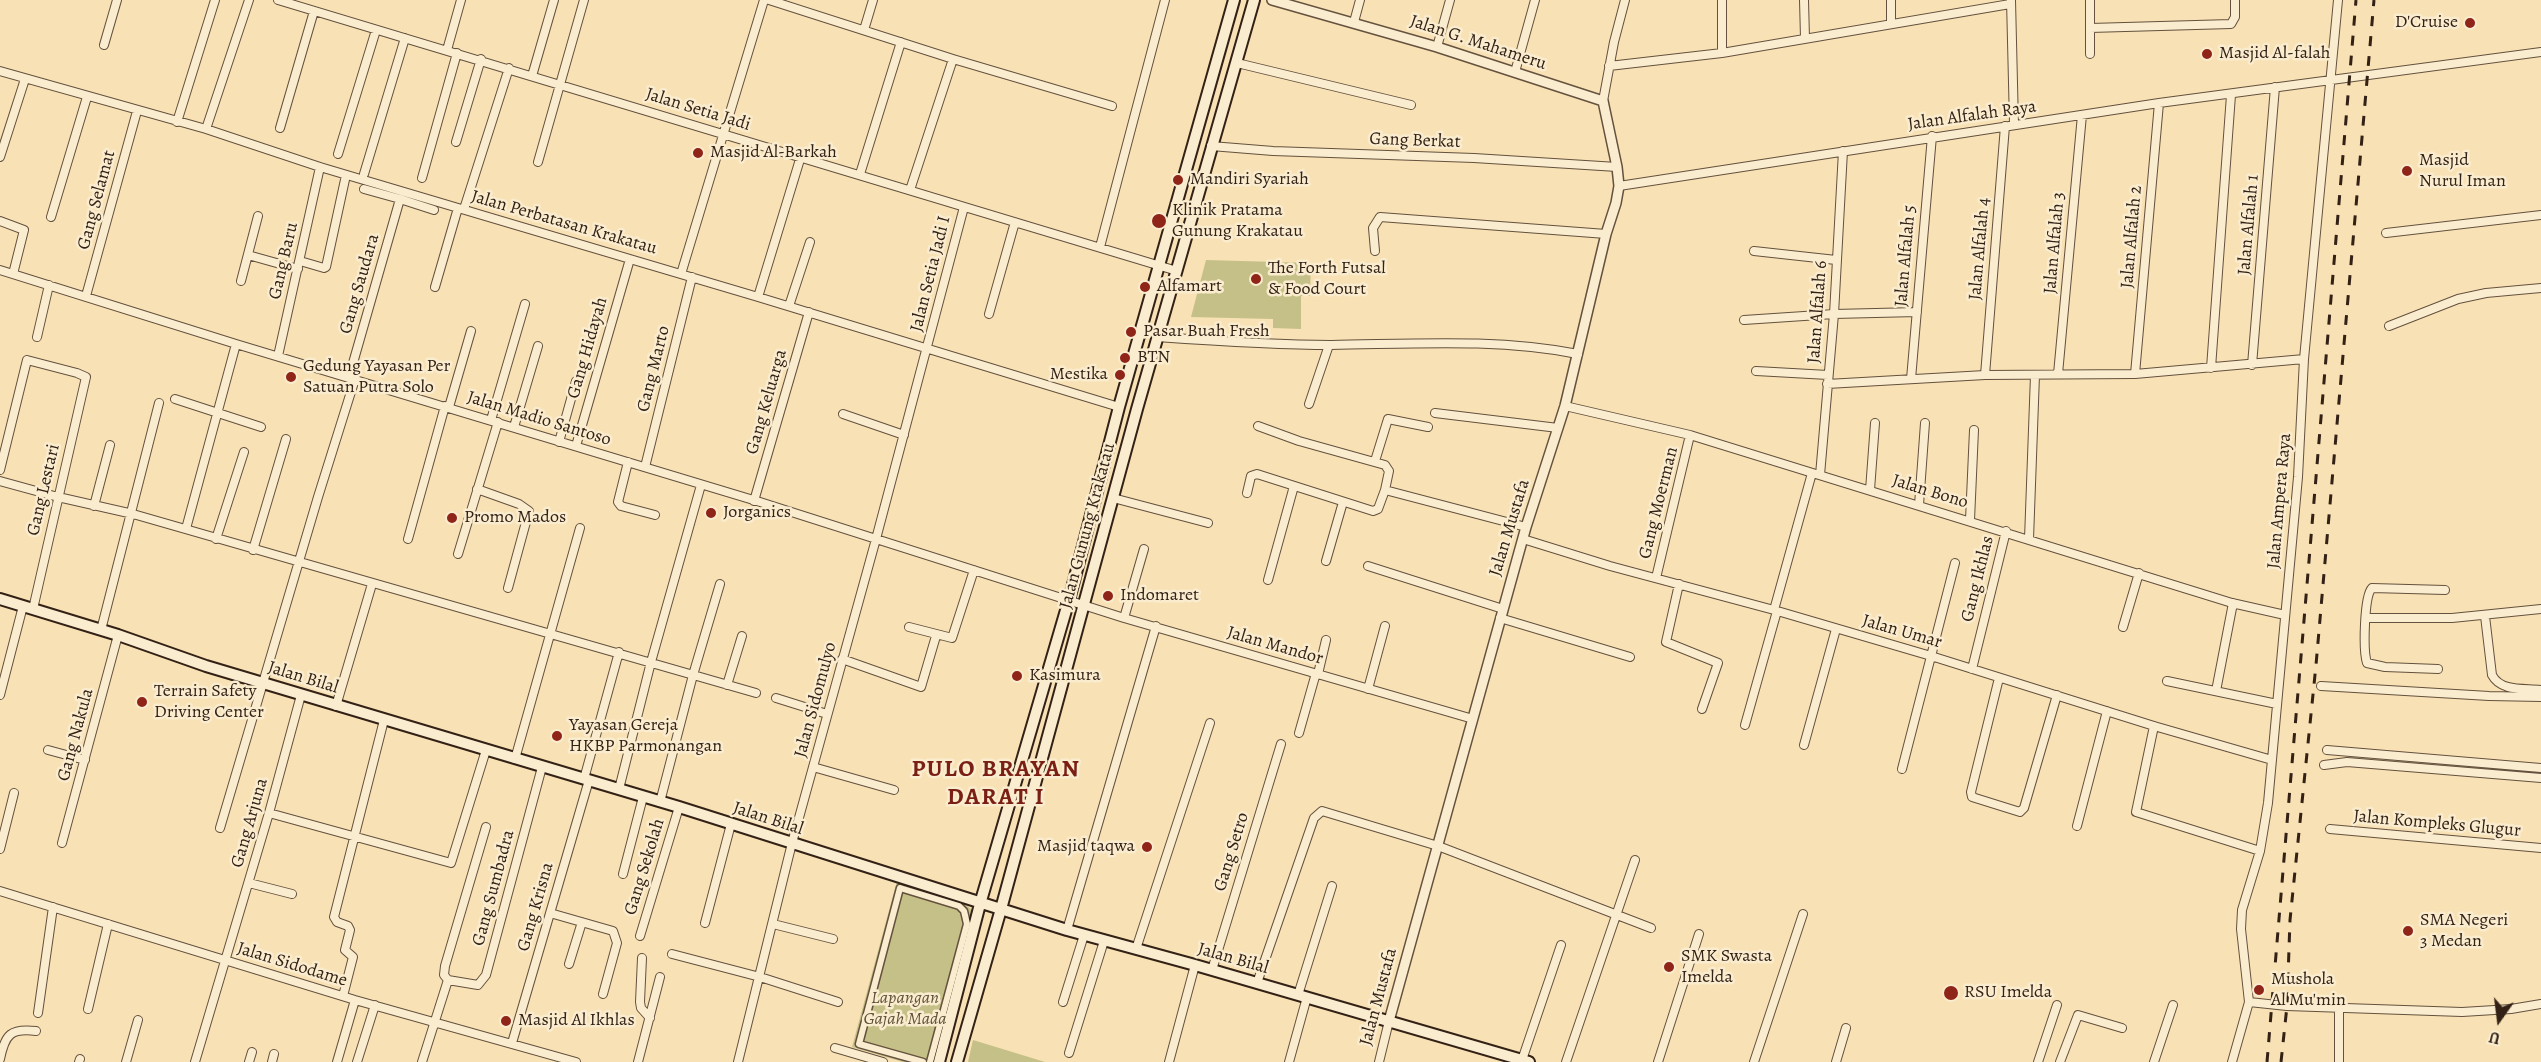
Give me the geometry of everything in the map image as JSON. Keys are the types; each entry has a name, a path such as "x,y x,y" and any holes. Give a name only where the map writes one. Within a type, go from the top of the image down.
{"main road":[{"name":"Jalan Gunung Krakatau","path":"939,1062 980,904 1069,600 1119,407 1234,0"},
{"name":"Jalan Gunung Krakatau","path":"957,1062 1157,337 1178,271 1211,146 1254,0"},
{"name":"Jalan Bilal","path":"0,599 301,695 679,807 792,843 902,884 1001,909 1104,941 1389,1021 1509,1059 1526,1061"}],"street":[{"path":"104,45 117,0"},
{"path":"177,122 215,0"},
{"path":"206,129 249,0"},
{"name":"Jalan Setia Jadi","path":"278,0 481,59 1178,271"},
{"path":"447,50 461,0"},
{"path":"532,75 554,0"},
{"path":"538,162 584,0"},
{"path":"681,274 764,0"},
{"path":"769,0 786,3 952,61 1112,106"},
{"path":"864,30 873,0"},
{"path":"1100,247 1165,0"},
{"name":"Jalan G. Mahameru","path":"1272,0 1437,47 1603,101"},
{"path":"1353,22 1360,0"},
{"path":"1437,47 1450,0"},
{"path":"1515,72 1535,0"},
{"name":"Jalan Mustafa","path":"1379,1062 1526,527 1565,406 1606,234 1616,203 1619,186 1617,167 1603,101 1625,0"},
{"path":"1722,0 1722,53"},
{"path":"1804,0 1805,38"},
{"path":"1891,0 1891,24"},
{"path":"2090,0 2090,54"},
{"path":"2090,28 2231,24 2235,17 2235,0"},
{"name":"Jalan Ampera Raya","path":"2249,1002 2241,929 2246,893 2260,851 2272,760 2298,477 2304,359 2338,0"},
{"path":"1609,66 1722,53 2011,2"},
{"name":"Jalan Alfalah 4","path":"1985,375 2010,125 2011,2"},
{"path":"280,128 314,11"},
{"path":"338,154 376,30"},
{"path":"364,174 405,38"},
{"path":"860,174 901,44"},
{"name":"Jalan Alfalah Raya","path":"1619,186 1932,136 2159,103 2541,52"},
{"path":"422,178 457,53"},
{"path":"456,142 481,59"},
{"path":"910,190 952,61"},
{"path":"1237,63 1411,105"},
{"path":"435,286 509,68"},
{"name":"Jalan Perbatasan Krakatau","path":"0,71 206,129 320,170 346,175 692,277 1119,407"},
{"path":"0,157 25,79"},
{"name":"Jalan Alfalah 1","path":"2252,365 2275,87"},
{"path":"2211,368 2231,95"},
{"path":"51,217 87,97"},
{"name":"Jalan Alfalah 2","path":"2135,374 2159,103"},
{"name":"Gang Selamat","path":"86,296 137,111"},
{"name":"Jalan Alfalah 3","path":"2058,374 2082,115"},
{"name":"Jalan Alfalah 5","path":"1911,379 1932,136"},
{"name":"Gang Berkat","path":"1211,146 1273,152 1474,158 1617,167"},
{"name":"Jalan Alfalah 6","path":"1745,725 1816,474 1834,314 1843,151"},
{"path":"758,297 801,156"},
{"name":"Gang Baru","path":"278,356 320,170"},
{"path":"248,255 299,265 326,267 346,175"},
{"path":"364,189 434,210"},
{"name":"Gang Saudara","path":"220,828 352,378 400,199"},
{"name":"Jalan Setia Jadi I","path":"927,348 964,207"},
{"path":"2386,233 2541,214"},
{"path":"241,281 258,216"},
{"path":"1375,251 1373,228 1380,217 1606,234"},
{"path":"0,221 24,230 13,274"},
{"path":"989,314 1015,222"},
{"path":"789,306 810,242"},
{"path":"1754,251 1836,260"},
{"name":"Gang Hidayah","path":"576,447 630,259"},
{"name":"Jalan Madio Santoso","path":"0,270 236,344 645,467 1069,600"},
{"name":"Gang Marto","path":"645,467 692,277"},
{"path":"37,337 50,285"},
{"path":"2389,326 2458,299 2486,293 2541,288"},
{"path":"458,554 525,304"},
{"name":"Gang Keluarga","path":"754,501 809,312"},
{"path":"1744,321 1834,314 1917,312"},
{"path":"408,539 471,331"},
{"path":"1157,337 1270,345 1483,342 1539,346 1578,354"},
{"path":"187,525 236,344"},
{"path":"1309,404 1329,345"},
{"path":"514,428 538,346"},
{"name":"Jalan Sidomulyo","path":"738,1062 792,843 927,348"},
{"path":"1756,371 1828,380 1911,379 1985,375 2135,374 2304,359"},
{"name":"Gang Lestari","path":"0,470 27,360 86,377 58,497 28,608 0,695"},
{"path":"2030,539 2035,375"},
{"path":"559,442 576,381"},
{"path":"175,399 261,428"},
{"path":"101,630 133,513 159,403"},
{"name":"Jalan Bono","path":"1565,406 1690,435 2233,603 2285,615"},
{"path":"843,414 904,435"},
{"path":"1436,414 1558,428"},
{"path":"1375,461 1388,419 1428,427"},
{"path":"1870,490 1875,423"},
{"path":"1919,505 1925,423"},
{"path":"1246,493 1250,479 1255,474 1376,511 1385,490 1388,468 1375,461 1299,441 1258,426"},
{"path":"1970,520 1974,430"},
{"name":"Gang Moerman","path":"1656,578 1690,435"},
{"path":"254,550 286,439"},
{"path":"94,506 110,446"},
{"path":"216,539 244,453"},
{"path":"628,462 618,502 621,506 655,515"},
{"path":"0,481 94,506 133,513 298,563 619,652 756,693"},
{"path":"619,789 651,662 701,485"},
{"path":"1268,580 1294,486"},
{"path":"477,489 519,504 529,511 508,588"},
{"path":"1385,490 1526,527"},
{"path":"1113,498 1208,524"},
{"path":"1326,561 1343,502"},
{"path":"515,759 580,528"},
{"name":"Gang Ikhlas","path":"1972,669 2006,531"},
{"name":"Jalan Umar","path":"1523,539 1776,610 2272,760"},
{"path":"1124,618 1144,549"},
{"path":"1902,769 1955,564"},
{"path":"1368,566 1630,657"},
{"path":"909,627 936,636 952,638 974,570"},
{"path":"2123,627 2139,573"},
{"path":"336,705 372,584"},
{"path":"660,802 693,675 720,584"},
{"path":"1679,584 1666,642 1718,663 1702,709"},
{"path":"2438,669 2385,667 2369,664 2366,661 2368,596 2372,588 2445,590"},
{"name":"Jalan Mandor","path":"1069,600 1473,719"},
{"path":"2216,691 2233,603"},
{"path":"2367,618 2452,618 2541,609"},
{"path":"2485,616 2492,675 2495,681 2507,687 2541,690"},
{"path":"1067,930 1156,626"},
{"path":"1368,689 1385,626"},
{"path":"1804,745 1836,629"},
{"name":"Gang Nakula","path":"62,843 118,635"},
{"path":"727,685 742,636"},
{"path":"842,659 921,687 936,636"},
{"path":"1299,733 1326,640"},
{"name":"Gang Krisna","path":"512,1043 550,913 619,652"},
{"path":"1999,678 1971,792 1972,797 2006,809 2020,812 2024,808 2057,695"},
{"path":"2167,681 2277,704"},
{"path":"2321,686 2541,697"},
{"name":"Gang Arjuna","path":"195,1062 249,883 301,695"},
{"path":"776,698 827,714"},
{"path":"2077,826 2107,711"},
{"path":"343,996 353,957 345,950 350,930 348,926 336,921 334,917 384,720"},
{"path":"1136,950 1210,723"},
{"path":"2154,726 2136,812 2260,851"},
{"name":"Gang Setro","path":"1212,970 1281,744"},
{"path":"48,750 85,760"},
{"path":"269,813 451,863 486,750"},
{"path":"2327,750 2541,768"},
{"path":"2324,765 2356,763 2541,778"},
{"name":"Gang Sumbadra","path":"448,980 478,985 486,975 542,767"},
{"path":"813,767 894,790"},
{"path":"0,849 3,823 14,793"},
{"path":"623,873 643,797"},
{"name":"Gang Sekolah","path":"640,936 679,807"},
{"path":"1257,983 1318,812 1326,811 1438,846 1651,927"},
{"path":"705,923 731,824"},
{"path":"422,1062 448,980 444,975 446,966 486,827"},
{"name":"Jalan Kompleks Glugur","path":"2330,829 2541,848"},
{"path":"1566,1062 1635,860"},
{"path":"249,883 292,894"},
{"path":"923,1062 859,1044 902,884 959,906 966,917 967,924 930,1062"},
{"path":"1289,1062 1303,996 1332,886"},
{"name":"Jalan Sidodame","path":"0,891 355,1000 572,1061"},
{"path":"38,1013 53,908"},
{"path":"550,913 613,931 617,943 603,994"},
{"path":"1754,1062 1803,914"},
{"path":"569,964 582,922"},
{"path":"88,1009 108,924"},
{"path":"773,924 833,939"},
{"path":"1658,1062 1699,934"},
{"path":"1063,1002 1084,935"},
{"path":"1069,1053 1104,941"},
{"path":"1526,1061 1561,945"},
{"path":"672,954 760,977 838,1002"},
{"path":"642,958 640,1002 641,1008 650,1018"},
{"path":"1169,1062 1195,965"},
{"path":"638,1062 660,977"},
{"path":"337,1062 355,1000"},
{"path":"2232,1062 2249,1002 2287,1006 2462,1012 2511,1009 2541,1004"},
{"path":"357,1062 375,1005"},
{"path":"2038,1062 2057,1005"},
{"path":"2154,1062 2173,1005"},
{"path":"2339,1006 2339,1062"},
{"path":"2060,1062 2078,1015 2122,1028"},
{"path":"126,1062 138,1020"},
{"path":"1836,1062 1846,1028"},
{"path":"0,1059 3,1043 10,1034 26,1030 36,1031"},
{"path":"835,1048 883,1062"},
{"path":"249,1062 252,1052"}],"green space":[{"name":"The Forth Futsal & Food Court","path":"1206,260 1311,263 1310,296 1301,296 1301,329 1273,328 1273,319 1191,317"},
{"name":"Lapangan Gajah Mada","path":"897,881 962,902 971,909 972,919 933,1062 903,1062 852,1047"},
{"path":"973,1040 1045,1062 968,1062"}],"railway":[{"path":"2267,1062 2356,0"},
{"path":"2281,1062 2287,1006 2290,920 2316,665 2374,0"}],"place":[{"name":"D'Cruise","path":"2470,23"},
{"name":"Masjid Al-falah","path":"2207,54"},
{"name":"Masjid Al-Barkah","path":"698,153"},
{"name":"Masjid Nurul Iman","path":"2407,171"},
{"name":"Mandiri Syariah","path":"1178,180"},
{"name":"Klinik Pratama Gunung Krakatau","path":"1159,221"},
{"name":"The Forth Futsal & Food Court","path":"1256,279"},
{"name":"Alfamart","path":"1145,287"},
{"name":"Pasar Buah Fresh","path":"1131,332"},
{"name":"BTN","path":"1125,358"},
{"name":"Mestika","path":"1120,375"},
{"name":"Gedung Yayasan Per Satuan Putra Solo","path":"291,377"},
{"name":"Jorganics","path":"711,513"},
{"name":"Promo Mados","path":"452,518"},
{"name":"Indomaret","path":"1108,596"},
{"name":"Kasimura","path":"1017,676"},
{"name":"Terrain Safety Driving Center","path":"142,702"},
{"name":"Yayasan Gereja HKBP Parmonangan","path":"557,736"},
{"name":"Masjid taqwa","path":"1147,847"},
{"name":"SMA Negeri 3 Medan","path":"2408,931"},
{"name":"SMK Swasta Imelda","path":"1669,967"},
{"name":"Mushola Al Mu'min","path":"2259,990"},
{"name":"RSU Imelda","path":"1951,993"},
{"name":"Masjid Al Ikhlas","path":"506,1021"}],"district":[{"name":"PULO BRAYAN DARAT I","path":"996,784"}]}
